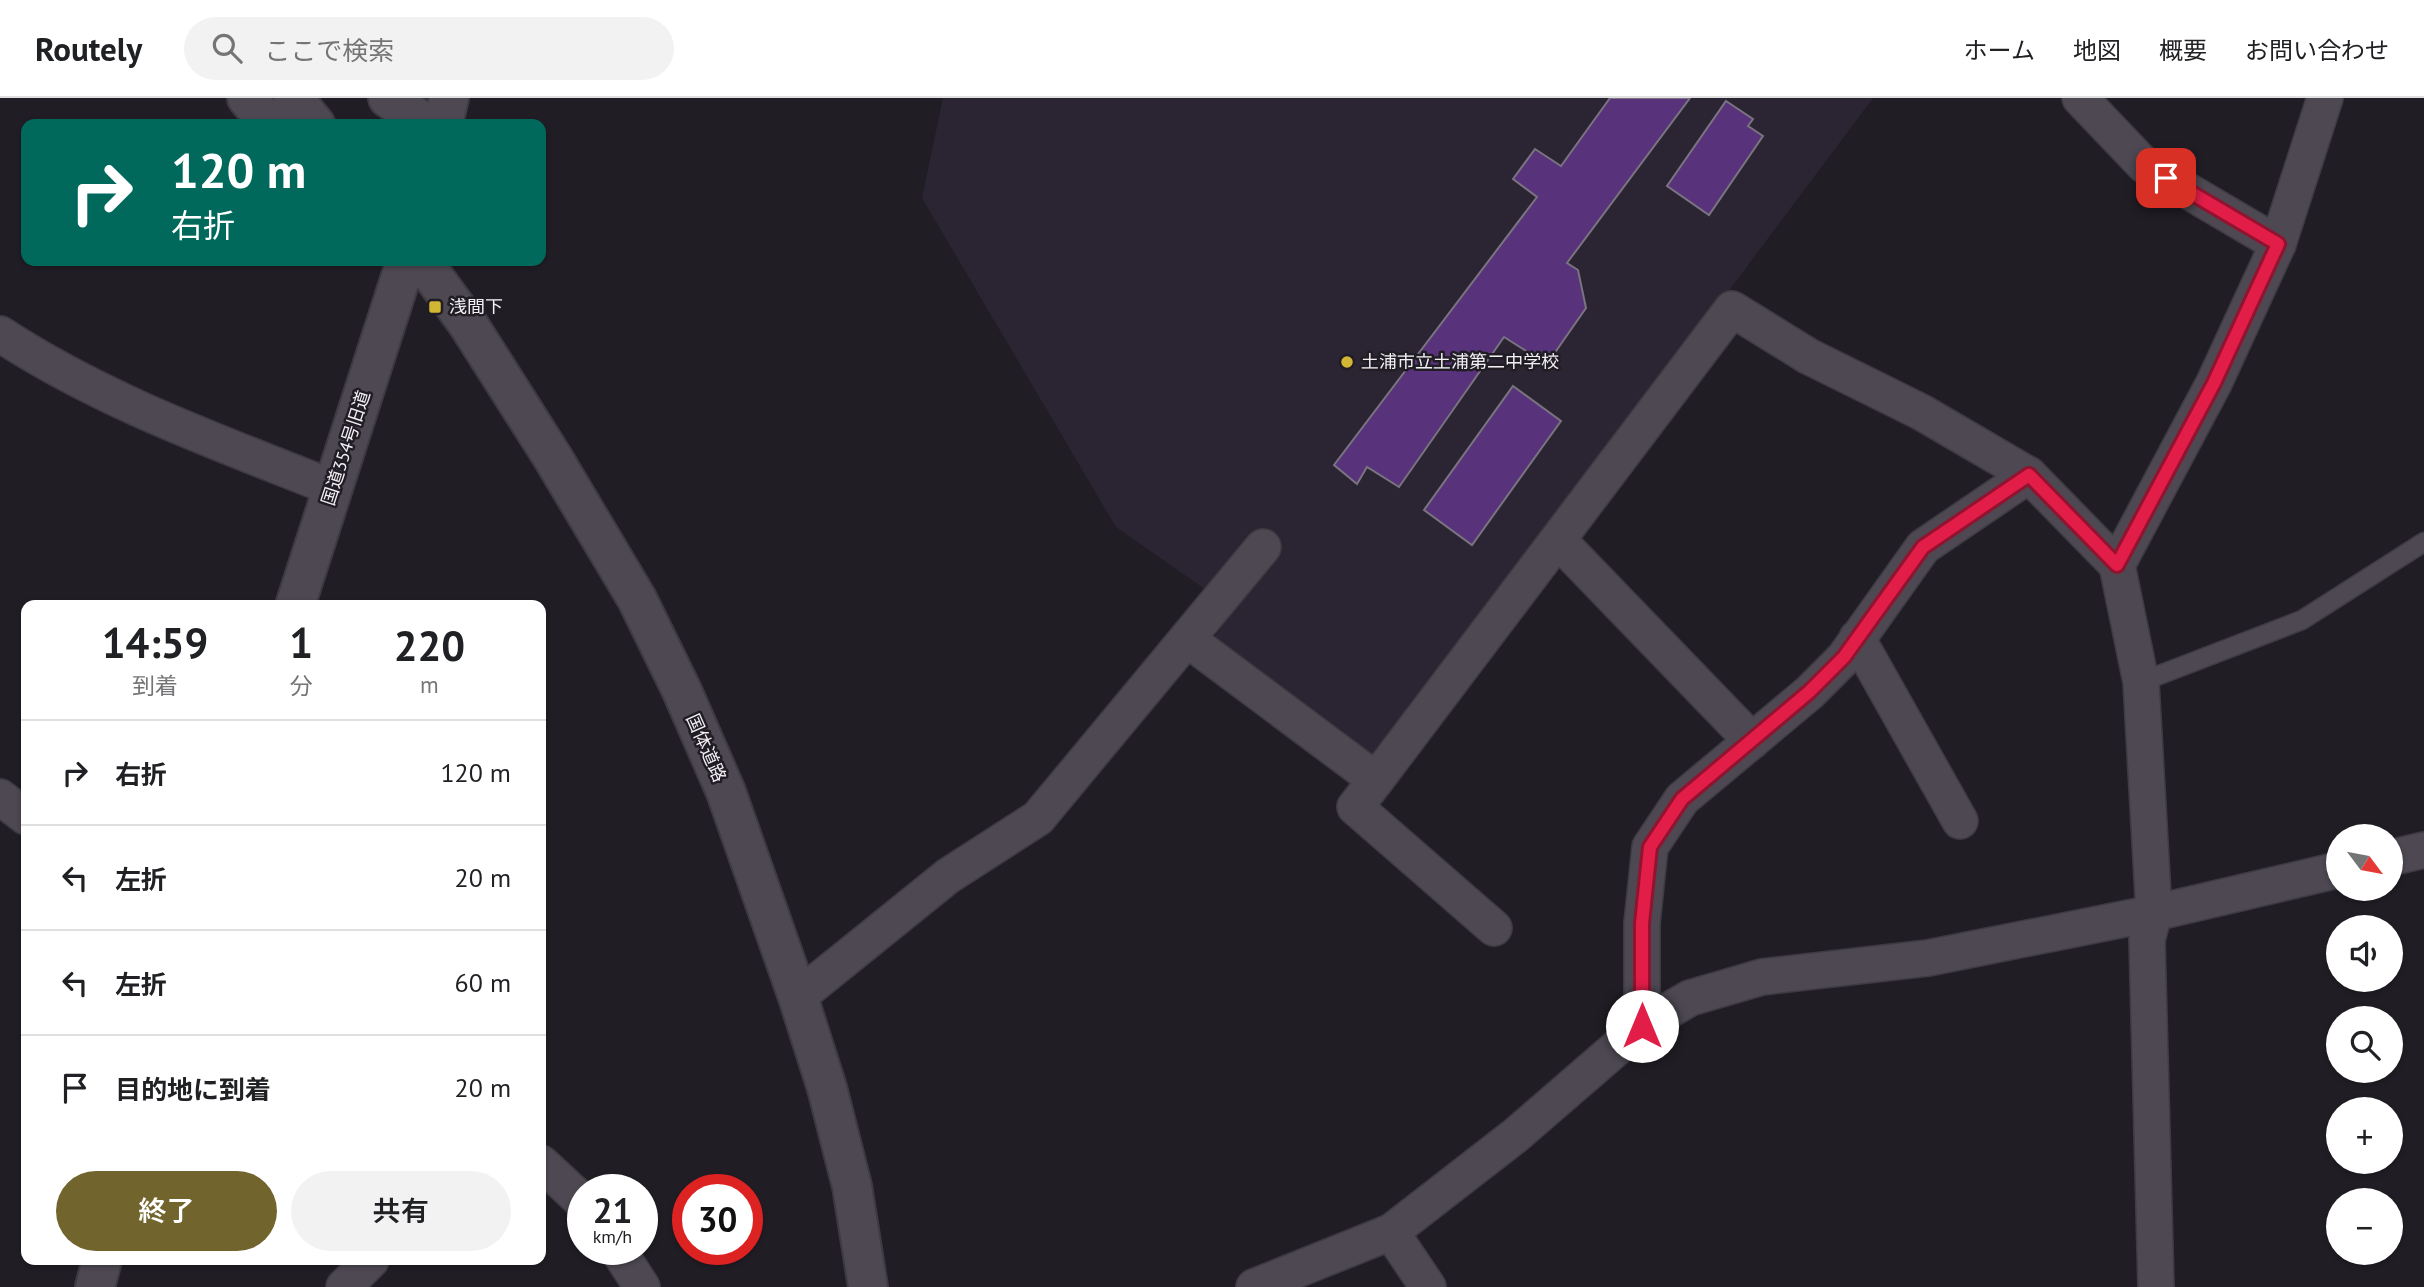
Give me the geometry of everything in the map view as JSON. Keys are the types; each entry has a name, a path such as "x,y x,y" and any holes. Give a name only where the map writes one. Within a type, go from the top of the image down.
{"street":[{"path":"247,98 265,119"},
{"path":"293,98 311,119"},
{"path":"388,98 419,119"},
{"path":"444,119 449,98"},
{"path":"2080,98 2144,165 2278,244"},
{"path":"2117,565 2214,383 2278,244 2325,98"},
{"path":"384,266 402,276"},
{"name":"国体道路","path":"426,266 468,324 532,424 637,599 682,691 726,792 827,1088 852,1186 868,1287"},
{"name":"国道354号旧道","path":"297,600 402,276"},
{"path":"1494,928 1355,807 1732,309 1808,356 1921,412 2029,475 2117,565 2141,682 2154,913 2147,940 2156,1287"},
{"path":"0,334 42,362 132,408 332,488"},
{"path":"1642,1026 1642,923 1650,847 1682,799 1809,692 1844,657 1923,547 2029,475"},
{"path":"1558,540 1752,741"},
{"path":"798,997 948,876 1038,818 1263,547"},
{"path":"1857,638 1960,821"},
{"path":"1187,639 1376,779"},
{"path":"0,797 21,813"},
{"path":"2403,855 2424,850"},
{"path":"1254,1287 1391,1232 1516,1135 1642,1026 1690,998 1762,977 1928,958 2154,913 2326,873"},
{"path":"546,1168 567,1187"},
{"path":"1391,1232 1428,1287"},
{"path":"95,1287 101,1265"},
{"path":"345,1287 366,1265"},
{"path":"628,1265 642,1287"}],"lane":[{"path":"2141,682 2302,620 2424,542"}],"shaded area":[{"name":"土浦市立土浦第二中学校","path":"943,98 1873,98 1398,733 1380,753 1361,755 1214,638 1275,547 1212,594 1116,527 922,198"}],"building":[{"path":"1610,98 1690,98 1567,263 1578,270 1586,308 1547,364 1504,337 1399,487 1367,467 1357,484 1334,465 1537,197 1513,179 1535,149 1561,166"},
{"path":"1726,101 1753,119 1748,126 1763,136 1709,215 1667,186"},
{"path":"1513,386 1561,421 1472,545 1424,510"}],"place":[{"name":"浅間下","path":"435,307"},
{"name":"土浦市立土浦第二中学校","path":"1347,362"}],"route":[{"path":"1642,1026 1642,923 1650,847 1682,799 1809,692 1844,657 1923,547 2029,475 2117,565 2214,383 2278,244 2166,178"}]}
